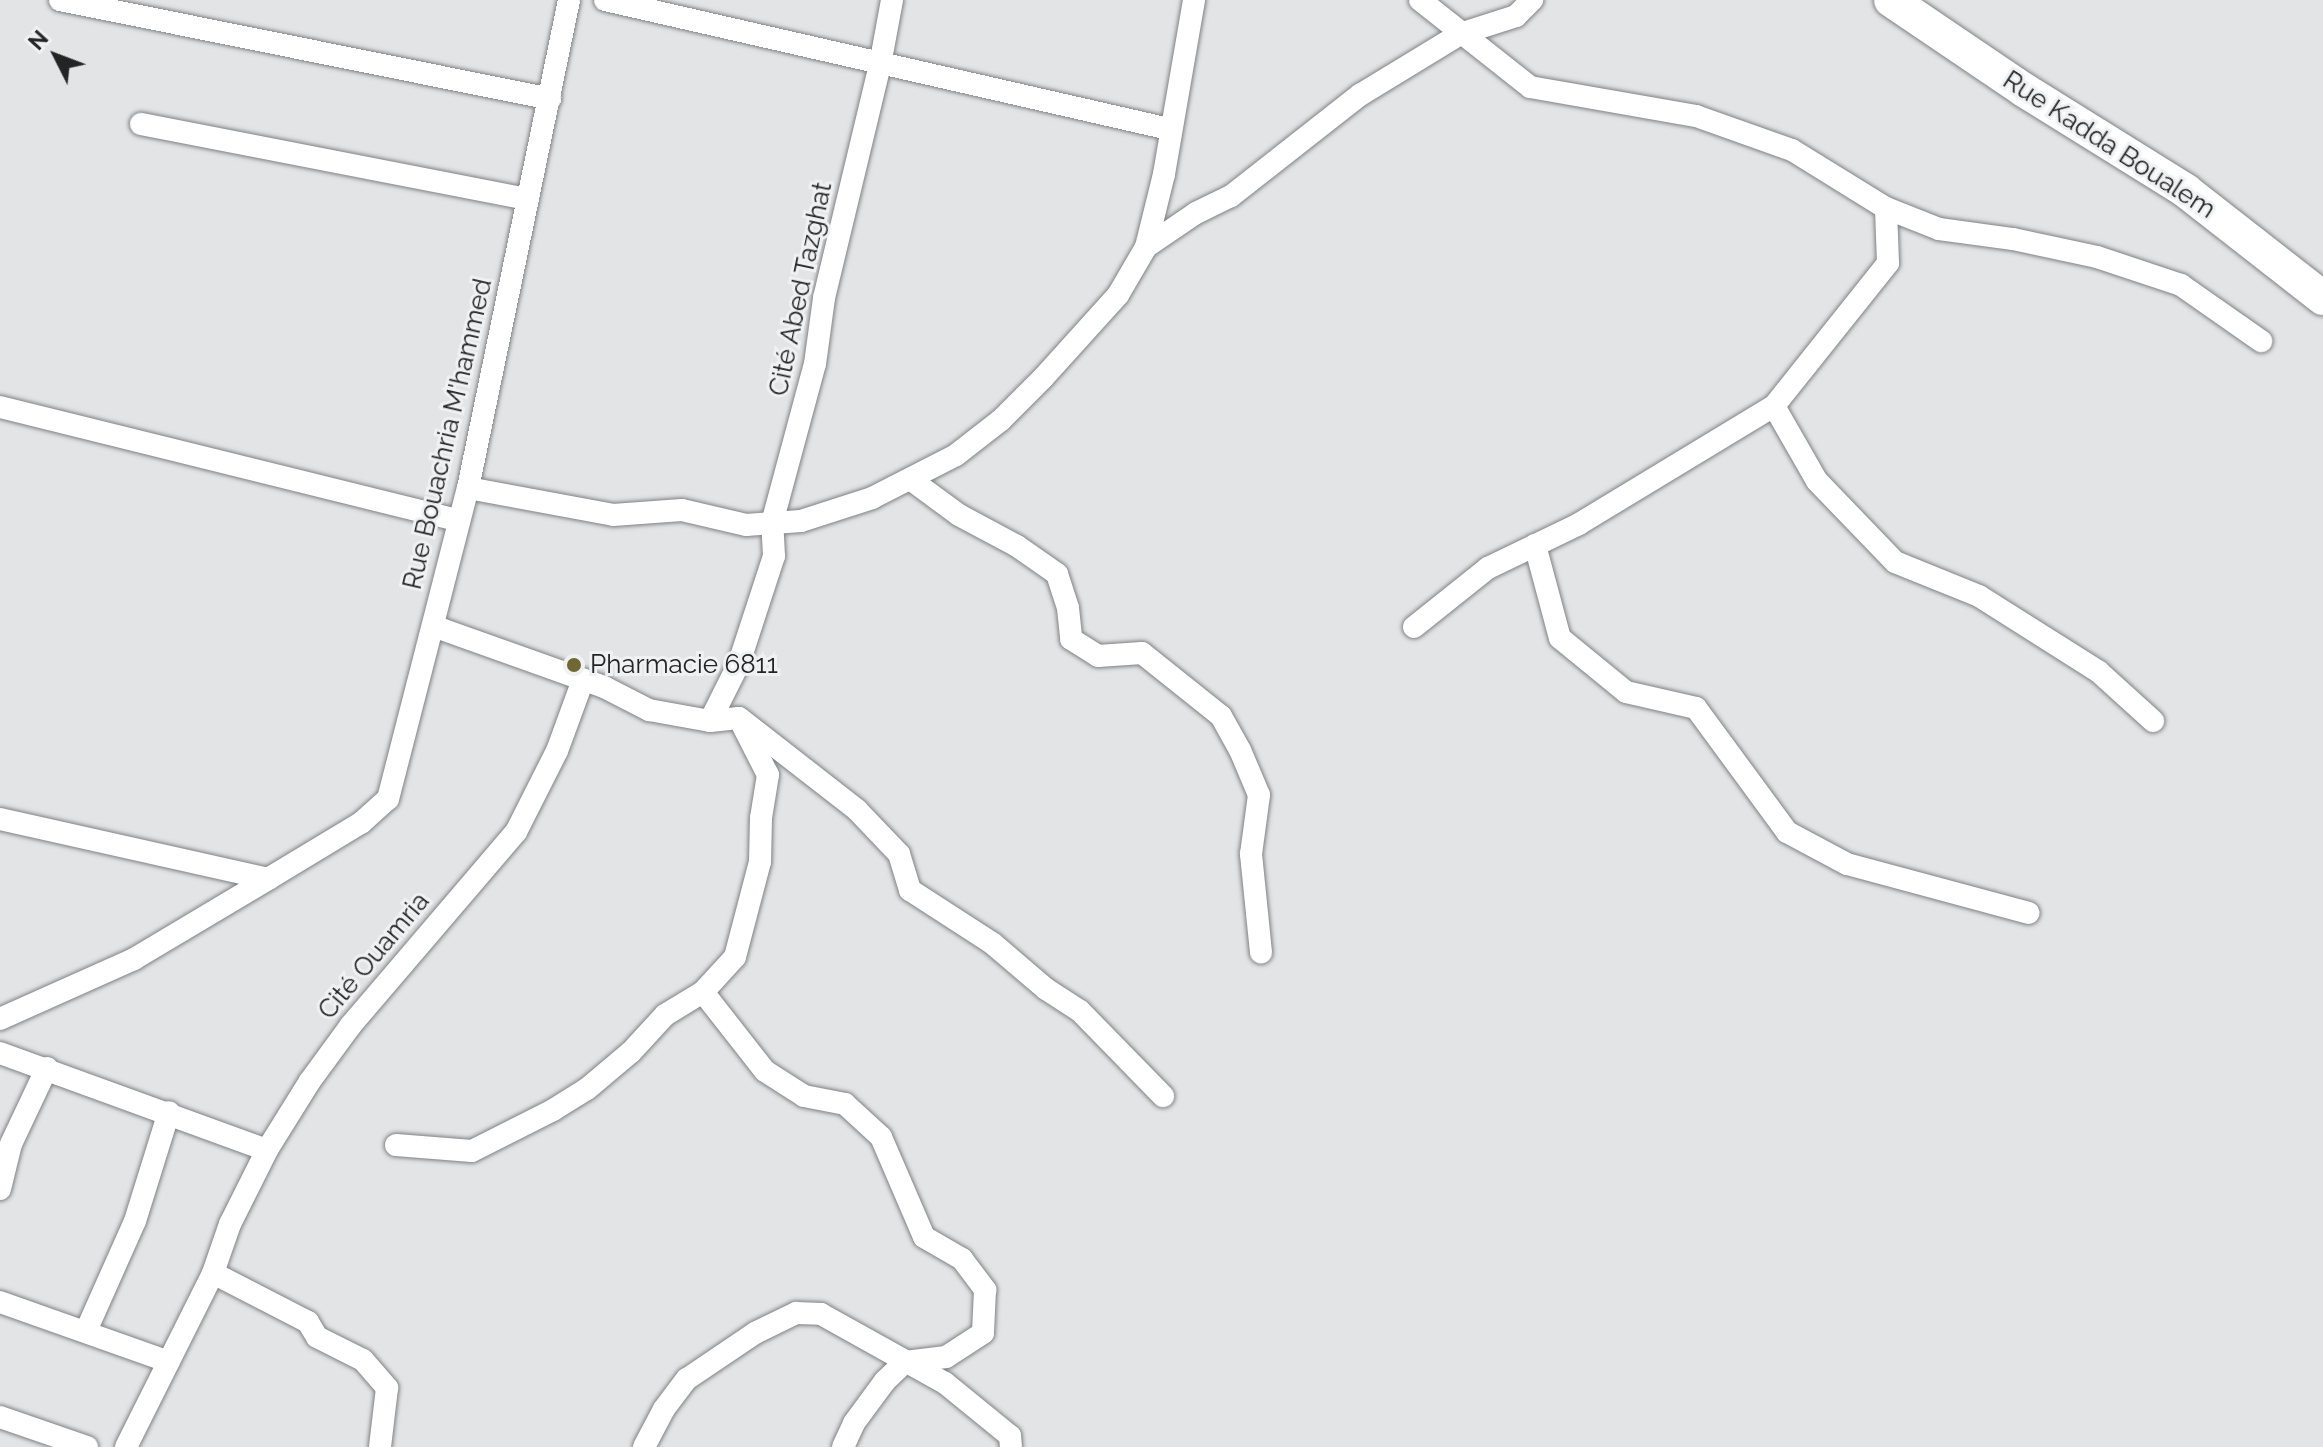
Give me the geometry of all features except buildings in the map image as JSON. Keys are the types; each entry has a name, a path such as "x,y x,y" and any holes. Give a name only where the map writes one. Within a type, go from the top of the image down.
{"main road":[{"name":"Rue Kadda Boualem","path":"1891,0 2024,90 2186,191 2323,298"}],"street":[{"path":"60,0 550,99"},
{"name":"Rue Bouachria M'hammed","path":"0,1019 134,959 361,823 388,799 457,520 468,488 569,0"},
{"path":"605,0 1169,129"},
{"name":"Cité Abed Tazghat","path":"710,721 739,663 774,556 772,523 815,364 824,298 880,65 892,0"},
{"path":"468,488 613,515 682,510 746,525 801,521 858,503 956,455 1033,388 1118,295 1146,247 1164,174 1169,129 1194,0"},
{"path":"1420,0 1530,87 1696,116 1792,150 1886,208 1939,229 2013,239 2097,257 2181,285 2261,341"},
{"path":"1146,247 1196,213 1231,196 1360,95 1460,34 1516,16 1532,0"},
{"path":"141,124 528,199"},
{"path":"1414,627 1488,568 1579,524 1774,406 1888,263 1886,208"},
{"path":"1774,406 1817,481 1895,562 1979,596 2099,672 2153,721"},
{"path":"0,407 457,520"},
{"path":"910,479 959,515 1017,546 1057,574 1068,608 1071,639 1098,656 1142,653 1221,716 1259,795 1251,854 1261,952"},
{"path":"1535,545 1560,638 1626,692 1696,708 1787,832 1847,864 2028,913"},
{"path":"433,626 583,680 649,710 710,721 739,718 857,810 899,854 910,890 992,943 1046,989 1080,1011 1163,1096"},
{"name":"Cité Ouamria","path":"126,1447 213,1273 230,1224 267,1150 310,1081 351,1025 516,832 557,751 583,680"},
{"path":"396,1145 472,1151 513,1132 587,1089 631,1052 665,1015 703,992 735,957 760,862 761,818 768,775 739,718"},
{"path":"0,819 268,879"},
{"path":"703,992 765,1071 804,1096 845,1104 881,1137 924,1237 962,1259 985,1290 983,1333 946,1357 905,1362 885,1381 854,1423 843,1447"},
{"path":"0,1053 267,1150"},
{"path":"0,1189 11,1144 47,1068"},
{"path":"86,1331 135,1221 169,1112"},
{"path":"213,1273 308,1322 317,1337 363,1360 387,1388 380,1447"},
{"path":"0,1302 169,1362"},
{"path":"644,1447 664,1409 687,1379 755,1333 796,1313 821,1314 945,1383 1010,1436 1011,1447"},
{"path":"0,1417 87,1447"}],"place":[{"name":"Pharmacie 6811","path":"574,665"}]}
